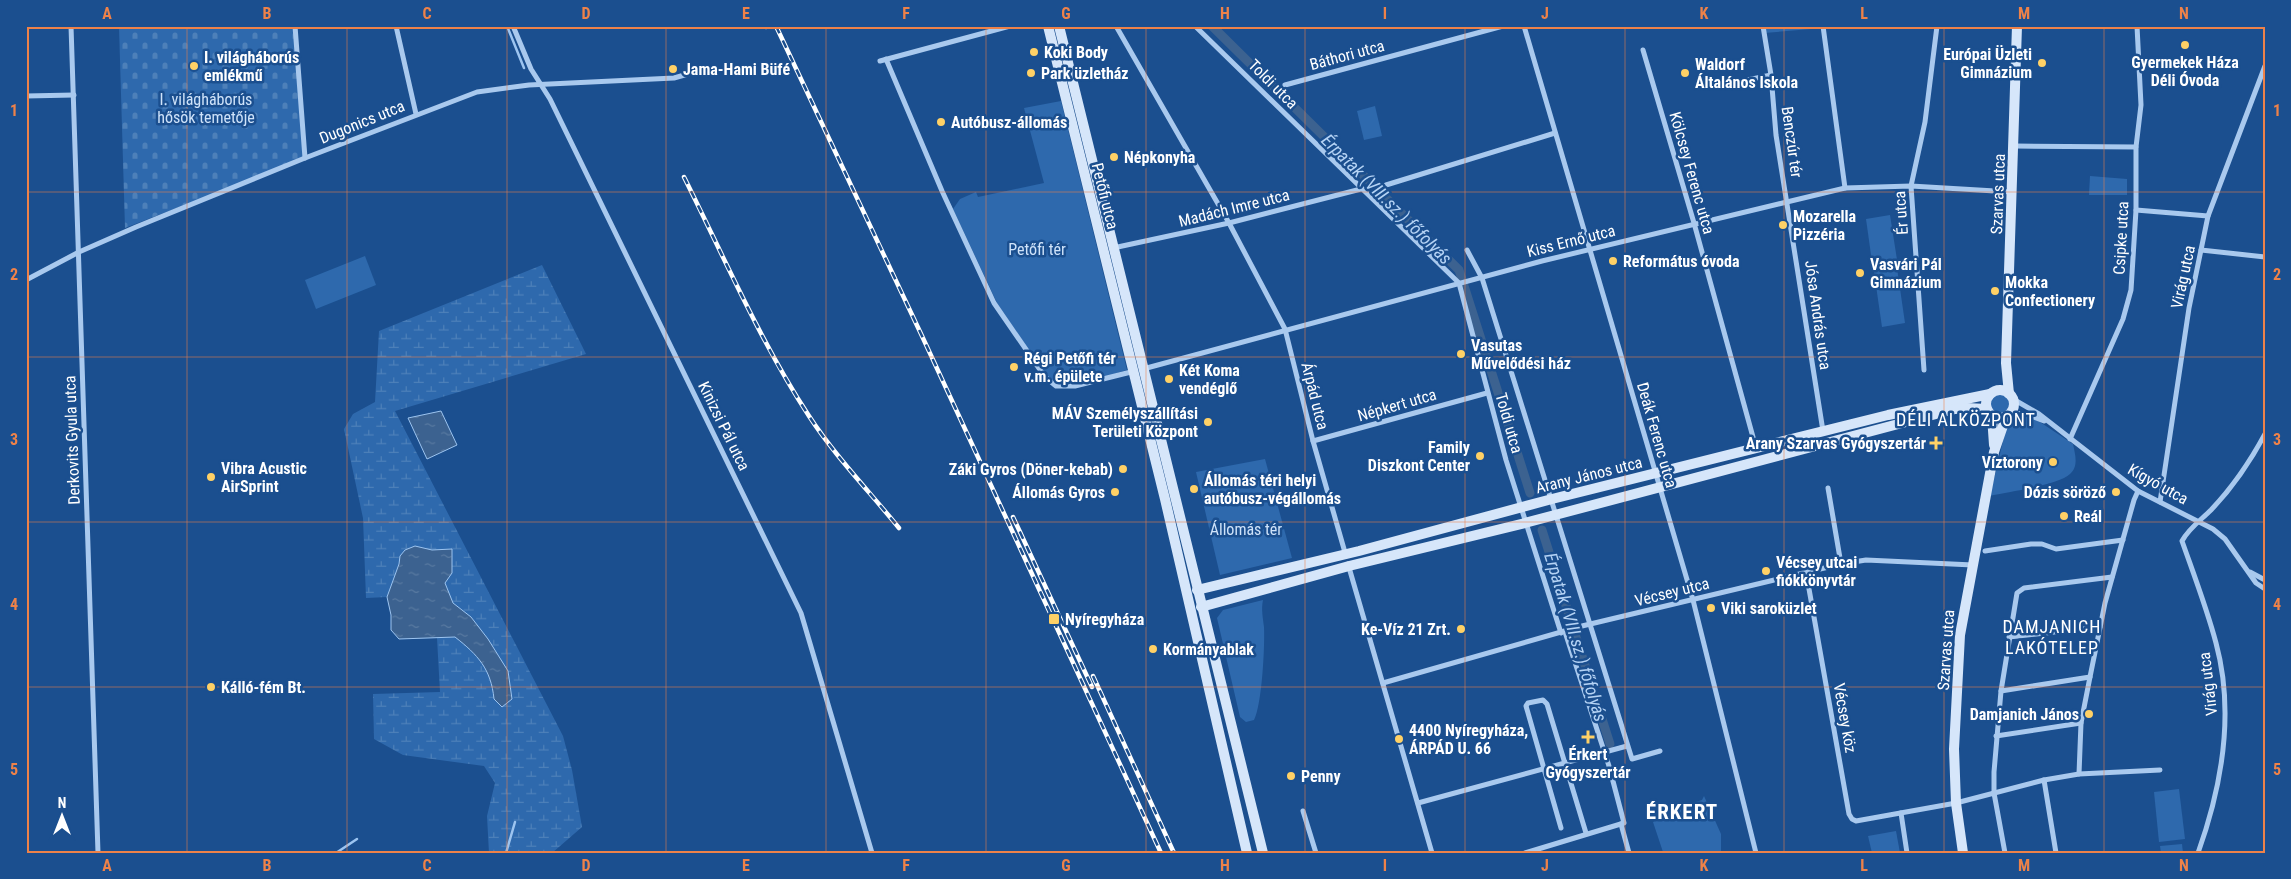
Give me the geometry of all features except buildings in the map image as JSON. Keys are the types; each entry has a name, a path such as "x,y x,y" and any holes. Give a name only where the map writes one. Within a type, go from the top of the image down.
{"street":[{"name":"Derkovits Gyula utca","path":"71,26 98,853"},
{"path":"295,26 304,158"},
{"path":"396,26 416,114"},
{"name":"Kinizsi Pál utca","path":"513,26 531,69 550,99 801,613 872,853"},
{"path":"880,60 1010,26"},
{"name":"Petőfi utca","path":"1048,26 1133,372"},
{"name":"Petőfi utca","path":"1059,26 1112,248 1144,368"},
{"name":"Árpád utca","path":"1116,26 1229,223 1285,329 1313,442 1432,853"},
{"name":"Toldi utca","path":"1194,26 1361,189 1461,283 1487,393 1525,523 1565,632 1605,752 1630,853"},
{"name":"Báthori utca","path":"1285,85 1503,26"},
{"name":"Deák Ferenc utca","path":"1524,26 1693,600 1756,853"},
{"name":"Benczúr tér","path":"1763,26 1771,75 1776,135 1788,202"},
{"path":"1823,26 1845,188"},
{"name":"Ér utca","path":"1924,370 1911,186 1925,122 1937,26"},
{"name":"Szarvas utca","path":"2011,396 2006,363 2015,146 2017,26"},
{"name":"Csipke utca","path":"2070,439 2127,305 2130,290 2136,210 2136,147 2141,105 2137,26"},
{"name":"Kölcsey Ferenc utca","path":"1643,50 1694,223 1756,449"},
{"path":"886,59 942,191 994,303 1045,377 1054,386 1075,386 1133,372 1247,853"},
{"name":"Virág utca","path":"2160,502 2189,308 2208,216 2265,66"},
{"name":"Dugonics utca","path":"26,280 79,252 304,158 477,92 541,85 674,78 695,72 727,70"},
{"path":"1724,85 1771,75"},
{"path":"26,96 74,95"},
{"path":"1386,185 1555,133"},
{"path":"2015,146 2136,147"},
{"name":"Kiss Ernő utca","path":"1133,372 1285,329 1590,249 1845,188 1911,186 2012,192"},
{"name":"Madách Imre utca","path":"1112,248 1229,223 1361,189"},
{"name":"Jósa András utca","path":"1788,202 1823,432"},
{"path":"2136,210 2208,216"},
{"name":"Toldi utca","path":"1467,250 1482,278 1552,500 1586,625 1632,759 1660,751"},
{"path":"2201,250 2265,257"},
{"name":"Szarvas utca","path":"1994,392 2006,363"},
{"path":"1144,368 1187,540 1201,607 1263,853"},
{"path":"1994,392 2011,396 2014,407 2008,415 1990,412 1986,403 1994,392"},
{"name":"Arany János utca","path":"1197,590 1907,410 1994,392"},
{"name":"Népkert utca","path":"1313,442 1487,393"},
{"name":"Kígyó utca","path":"2011,396 2028,406 2138,491 2200,521 2225,539 2256,583 2265,589"},
{"name":"Arany János utca","path":"1201,607 1349,566 1525,523 1658,486 1955,409 1966,408 1990,412"},
{"name":"Szarvas utca","path":"1990,412 1994,452"},
{"name":"Kígyó utca","path":"2008,415 2026,414 2048,423"},
{"name":"Szarvas utca","path":"1963,853 1956,803 1954,749 1960,635 1994,452 2008,415"},
{"path":"2200,521 2212,509 2255,453 2265,434"},
{"path":"1828,488 1842,564"},
{"path":"2079,774 2081,723 2100,627 2112,577 2138,491"},
{"name":"Virág utca","path":"2198,853 2210,820 2220,775 2226,727 2224,688 2216,644 2182,541 2186,534 2200,521"},
{"path":"1985,551 2031,544 2042,544 2056,549 2123,540"},
{"name":"Vécsey utca","path":"1383,683 1586,625 1842,564 1866,560 1973,565"},
{"name":"Vécsey köz","path":"1806,572 1849,814 1852,819 1856,820 1956,803 2044,780 2079,774 2160,770"},
{"name":"Kígyó utca","path":"2250,572 2265,580"},
{"path":"2005,853 1994,793 1996,736 2001,691 2017,593 2024,588 2112,577"},
{"path":"1188,601 1197,590"},
{"path":"1188,601 1201,607"},
{"path":"2010,637 2100,627"},
{"path":"2001,691 2090,677"},
{"path":"1561,828 1527,709 1528,703 1542,700 1547,704 1586,833"},
{"path":"1996,736 2081,723"},
{"path":"1418,803 1628,746"},
{"path":"2044,780 2056,853"},
{"path":"1303,811 1316,853"},
{"path":"1901,813 1907,853"},
{"path":"1525,853 1586,833 1622,824"}],"green space":[{"name":"I. világháborús hősök temetője","path":"119,26 295,26 305,158 125,228"},
{"path":"1763,26 1823,26 1823,28 1764,33"},
{"name":"Petőfi tér","path":"1061,101 1127,370 1078,385 1058,384 1049,380 997,303 953,209 960,199 976,192 978,197 1044,183 1024,108"},
{"path":"1375,106 1382,136 1364,140 1357,111"},
{"path":"2090,176 2127,179 2127,195 2089,195"},
{"path":"1890,215 1898,266 1873,269 1866,219"},
{"path":"365,256 376,285 316,309 305,280"},
{"path":"542,265 586,354 395,411 563,736 572,770 582,827 552,853 489,853 487,816 495,783 484,766 403,755 374,739 373,694 440,692 437,638 399,639 391,630 391,615 387,597 366,598 363,518 344,429 353,414 375,402 379,331"},
{"path":"1897,268 1905,323 1882,327 1874,272"},
{"path":"2000,394 2007,397 2010,404 2007,411 2000,414 1993,411 1990,404 1993,397"},
{"path":"2025,412 2073,444 2076,460 2075,467 2070,474 2055,482 1990,496 2007,424"},
{"name":"Állomás tér","path":"1265,459 1292,558 1220,575 1196,472"},
{"path":"1263,600 1264,647 1261,689 1254,720 1246,722 1240,717 1217,618 1223,610"},
{"path":"2179,789 2185,839 2159,842 2154,792"},
{"path":"1704,796 1721,834 1721,853 1661,853 1663,852 1653,822 1670,810 1702,800"},
{"path":"1896,831 1900,853 1872,853 1868,836"},
{"path":"2182,844 2183,853 2161,853 2160,846"}],"water":[{"path":"441,411 457,445 427,459 408,418"},
{"path":"415,546 432,550 452,549 452,573 445,583 453,603 471,617 488,639 508,671 512,699 502,707 494,699 490,679 482,664 455,637 399,639 391,630 391,615 387,597 400,556 405,550"}],"waterway":[{"path":"507,26 524,68"},
{"name":"Érpatak (VIII.sz.) főfolyás","path":"1212,26 1459,270 1530,493"},
{"name":"Érpatak (VIII.sz.) főfolyás","path":"1542,530 1610,744"},
{"path":"506,853 515,822"},
{"path":"336,853 357,839"}],"railway":[{"path":"776,26 922,336 1161,853"},
{"path":"684,177 743,298 791,388 830,445 899,528"},
{"path":"1013,517 1092,687"},
{"path":"1093,676 1174,853"}],"place":[{"name":"Gyermekek Háza Déli Óvoda","path":"2185,45"},
{"name":"Koki Body","path":"1034,52"},
{"name":"Európai Üzleti Gimnázium","path":"2042,63"},
{"name":"I. világháborús emlékmű","path":"194,66"},
{"name":"Jama-Hami Büfé","path":"673,69"},
{"name":"Park üzletház","path":"1031,73"},
{"name":"Waldorf Általános Iskola","path":"1685,73"},
{"name":"Autóbusz-állomás","path":"941,122"},
{"name":"Népkonyha","path":"1114,157"},
{"name":"Mozarella Pizzéria","path":"1783,225"},
{"name":"Református óvoda","path":"1613,261"},
{"name":"Vasvári Pál Gimnázium","path":"1860,273"},
{"name":"Mokka Confectionery","path":"1995,291"},
{"name":"Vasutas Művelődési ház","path":"1461,354"},
{"name":"Régi Petőfi tér v.m. épülete","path":"1014,367"},
{"name":"Két Koma vendéglő","path":"1169,379"},
{"name":"MÁV Személyszállítási Területi Központ","path":"1208,422"},
{"name":"Arany Szarvas Gyógyszertár","path":"1936,443"},
{"name":"Family Diszkont Center","path":"1480,456"},
{"name":"Víztorony","path":"2053,462"},
{"name":"Záki Gyros (Döner-kebab)","path":"1123,469"},
{"name":"Vibra Acustic AirSprint","path":"211,477"},
{"name":"Állomás téri helyi autóbusz-végállomás","path":"1194,489"},
{"name":"Állomás Gyros","path":"1115,492"},
{"name":"Dózis söröző","path":"2116,492"},
{"name":"Reál","path":"2064,516"},
{"name":"Vécsey utcai fiókkönyvtár","path":"1766,571"},
{"name":"Viki saroküzlet","path":"1711,608"},
{"name":"Nyíregyháza","path":"1054,619"},
{"name":"Ke-Víz 21 Zrt.","path":"1461,629"},
{"name":"Kormányablak","path":"1153,649"},
{"name":"Kálló-fém Bt.","path":"211,687"},
{"name":"Damjanich János","path":"2089,714"},
{"name":"Érkert Gyógyszertár","path":"1588,737"},
{"name":"4400 Nyíregyháza, ÁRPÁD U. 66","path":"1399,739"},
{"name":"Penny","path":"1291,776"}],"district":[{"name":"DÉLI ALKÖZPONT","path":"1966,419"},
{"name":"DAMJANICH LAKÓTELEP","path":"2052,636"},
{"name":"ÉRKERT","path":"1682,812"}]}
